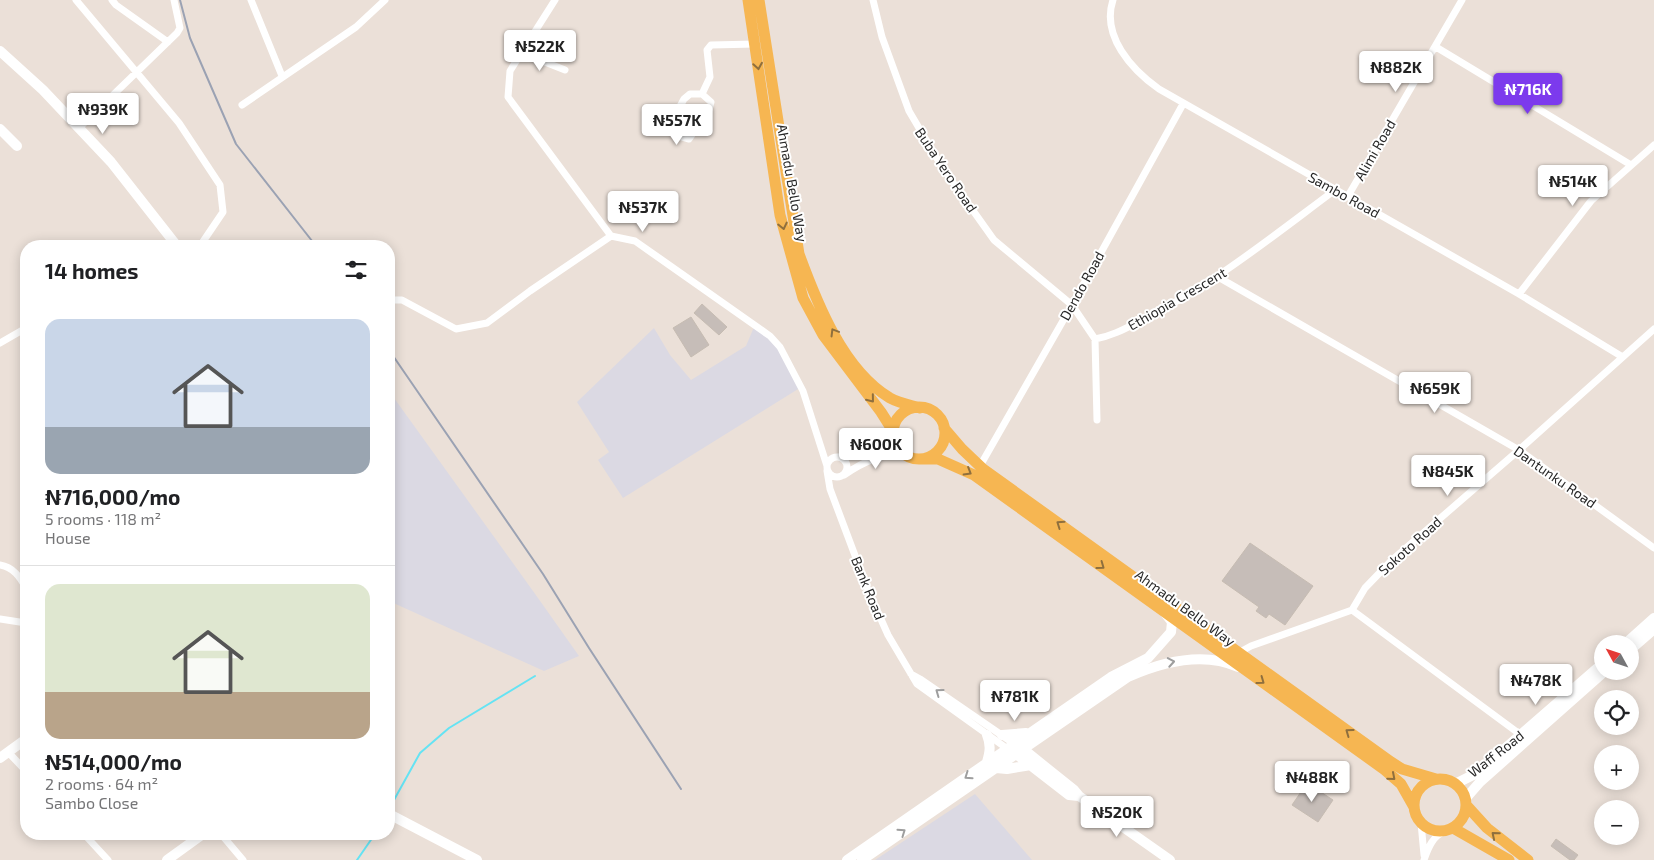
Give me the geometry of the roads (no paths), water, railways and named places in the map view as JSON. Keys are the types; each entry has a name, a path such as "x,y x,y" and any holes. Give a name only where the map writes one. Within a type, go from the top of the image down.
{"main road":[{"name":"Ahmadu Bello Way","path":"748,0 780,215 803,298 822,335 878,408 893,434"},
{"name":"Ahmadu Bello Way","path":"759,0 798,254 811,287 835,335 868,381 892,398 920,408"},
{"path":"913,408 934,412 944,428 943,442 940,448 935,454 922,459 906,456 896,446 893,434 895,425 902,414 913,408"},
{"name":"Ahmadu Bello Way","path":"944,428 980,466 1391,762 1402,769 1436,779"},
{"name":"Ahmadu Bello Way","path":"922,459 938,459 974,475 1394,777 1406,791 1414,807"},
{"path":"1466,802 1465,815 1460,822 1450,830 1437,832 1421,823 1416,816 1414,807 1415,799 1423,786 1436,779 1447,780 1456,784 1462,790 1466,802 1487,828 1528,860"},
{"path":"1450,830 1509,860"}],"street":[{"path":"76,0 137,70 179,123 220,185 223,212 204,240"},
{"path":"112,0 116,5 168,42"},
{"path":"79,128 168,42 180,28 174,0"},
{"path":"251,0 282,76"},
{"path":"242,105 356,27 374,12 384,0"},
{"path":"395,300 402,300 456,330 487,323 611,236 508,97 510,71 554,0"},
{"name":"Buba Yero Road","path":"873,0 882,37 909,111 933,154 994,240 1072,305"},
{"name":"Sambo Road","path":"1113,0 1111,5 1112,24 1116,40 1127,61 1143,78 1183,104 1519,294 1621,356"},
{"name":"Alimi Road","path":"1348,196 1462,0"},
{"path":"702,94 710,77 708,50 710,44 754,44"},
{"path":"1436,47 1631,164"},
{"path":"0,50 43,90 112,162 172,240"},
{"path":"522,53 565,70"},
{"path":"702,94 709,100 710,106 692,137 687,139 672,133 670,125 684,100 688,95 702,94"},
{"name":"Dendo Road","path":"980,466 1183,104"},
{"path":"1,132 17,146"},
{"path":"1519,294 1591,201 1654,145"},
{"name":"Ethiopia Crescent","path":"1095,339 1108,337 1166,308 1218,277 1334,190"},
{"name":"Bank Road","path":"611,236 635,241 770,336 780,347 800,383 821,445 834,497 884,626 917,684 987,735 1015,749 1034,763 1069,795 1079,796 1170,860"},
{"name":"Dantunku Road","path":"1218,277 1519,450 1654,548"},
{"path":"1072,305 1095,339 1097,420"},
{"name":"Sokoto Road","path":"1352,610 1373,578 1654,328"},
{"path":"0,343 20,331"},
{"path":"842,476 834,476 827,468 837,458 870,452 893,434"},
{"path":"821,445 829,456 845,460 848,466 842,476"},
{"path":"834,497 834,483 856,467 885,455 906,456"},
{"path":"0,565 8,566 20,578"},
{"path":"862,860 1111,677 1142,662 1155,653 1172,632 1172,622 1162,610"},
{"path":"1240,652 1251,646 1352,610 1522,735"},
{"path":"1635,635 1654,618"},
{"path":"0,619 20,622"},
{"path":"1639,642 1654,629"},
{"path":"1002,735 1033,736 1128,677 1161,664 1200,659 1229,663 1246,670"},
{"name":"Waff Road","path":"1456,784 1473,775 1522,735 1594,671"},
{"name":"Bank Road","path":"911,674 920,678 1002,735 1015,749"},
{"name":"Waff Road","path":"1466,802 1480,782 1595,680"},
{"path":"987,735 990,742 992,765"},
{"path":"847,860 992,765 1007,769 1034,763 1033,736"},
{"path":"20,743 4,755 20,767"},
{"path":"395,817 477,860"},
{"path":"1421,823 1424,860"},
{"path":"1424,860 1433,840 1439,833 1450,830"},
{"path":"90,840 108,860"},
{"path":"167,860 195,840"},
{"path":"226,840 243,860"}],"waterway":[{"path":"395,798 420,753 449,728 535,676"},
{"path":"357,860 371,840"}],"railway":[{"path":"180,0 190,38 236,144 311,240"},
{"path":"395,359 543,574 681,789"}]}
